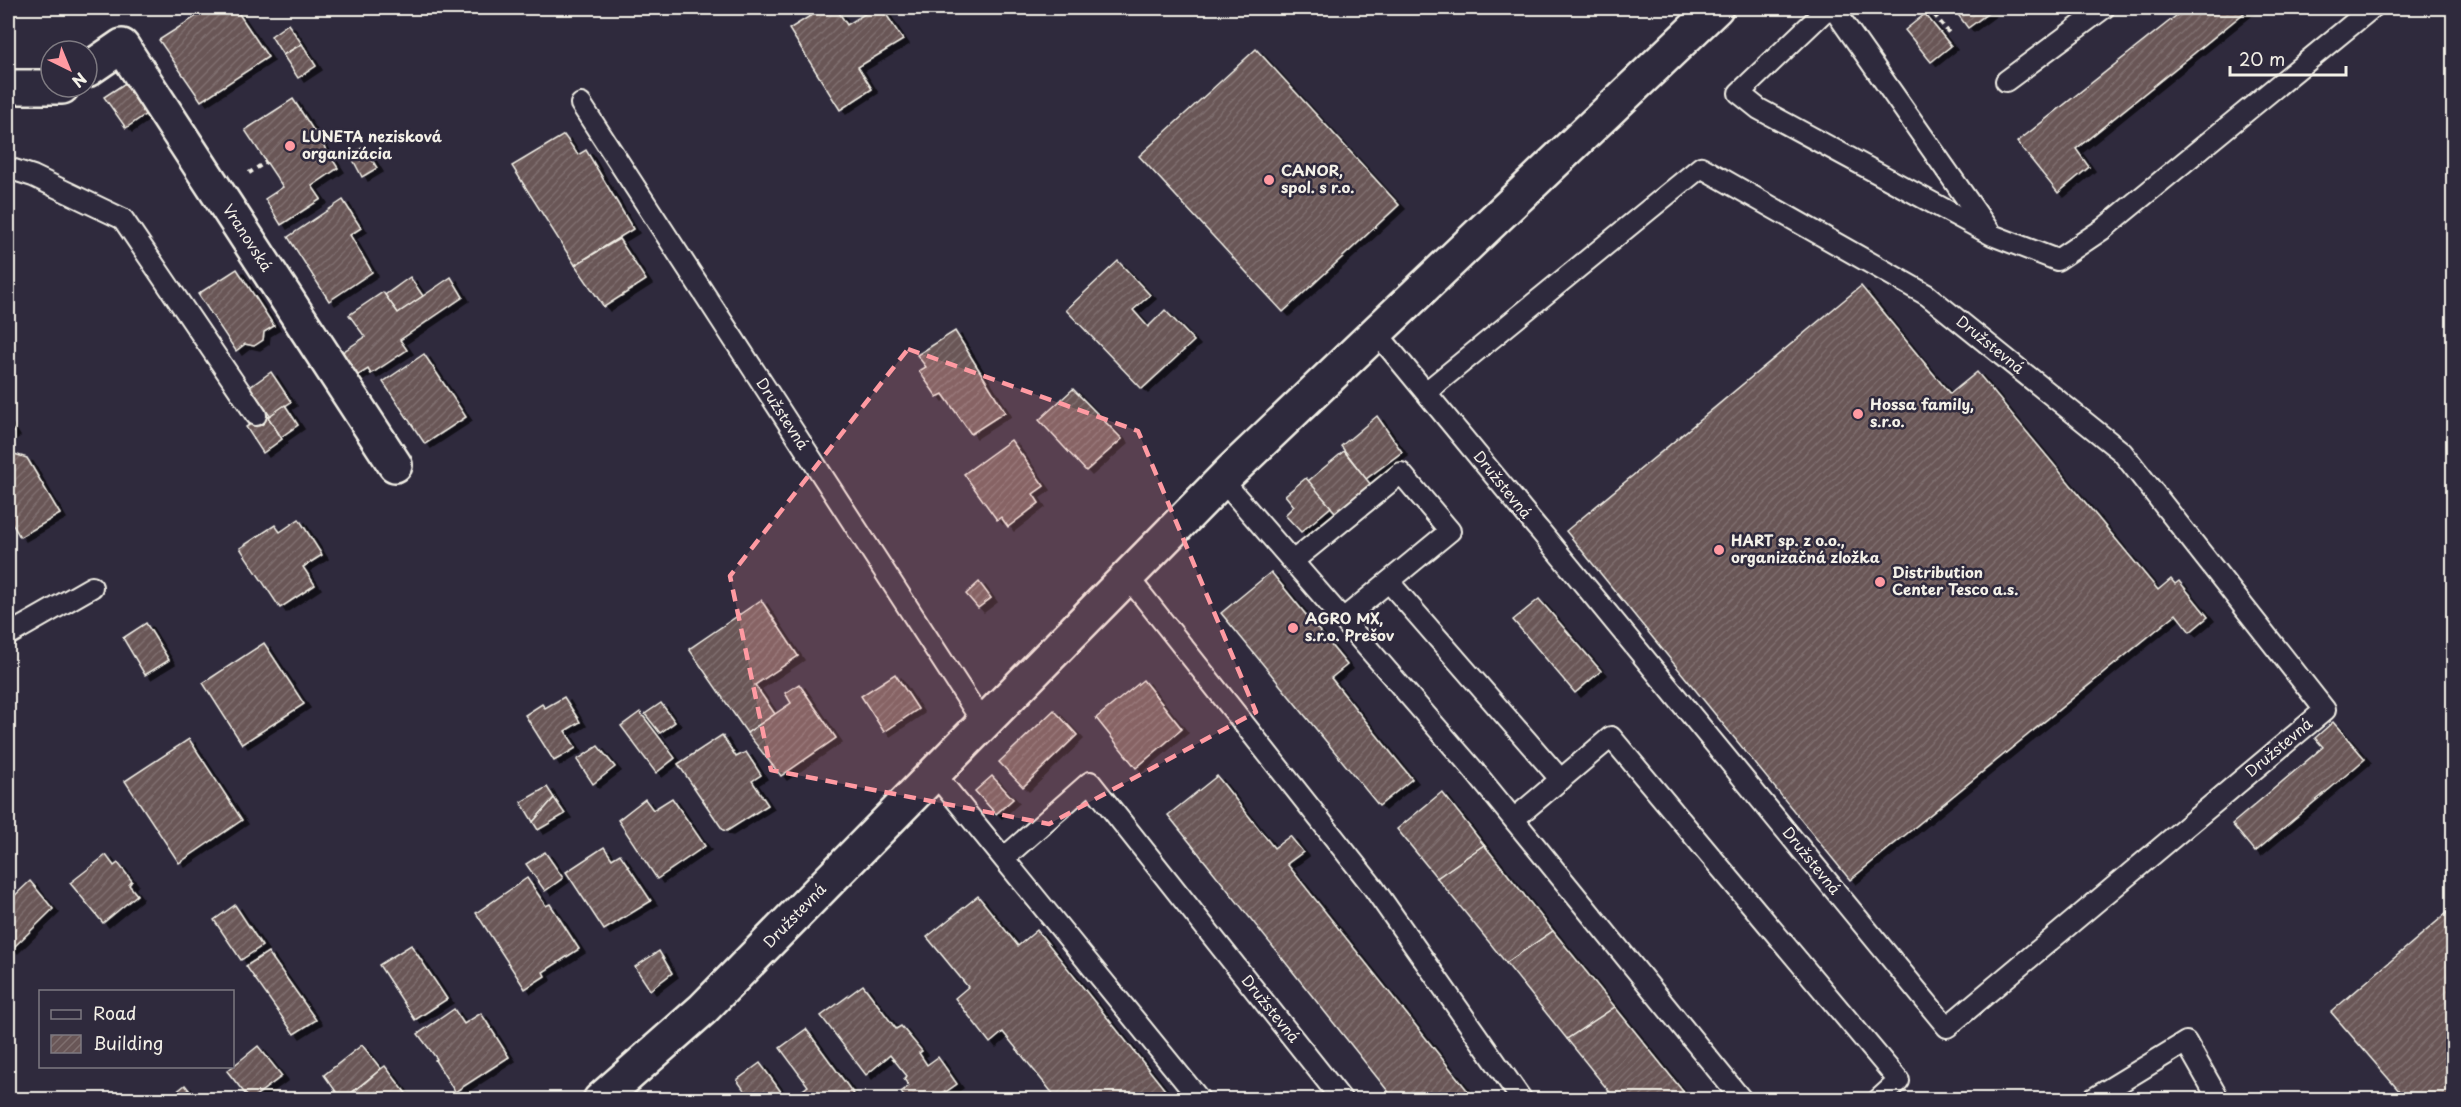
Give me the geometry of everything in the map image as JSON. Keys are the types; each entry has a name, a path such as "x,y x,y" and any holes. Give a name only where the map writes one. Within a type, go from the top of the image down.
{"street":[{"name":"Družstevná","path":"600,1100 704,1009 1222,480 1716,8"},
{"name":"Vranovská","path":"99,62 122,46 395,465"},
{"path":"8,87 39,87"}],"lane":[{"path":"1828,8 1738,93 1759,109 1992,236 2057,260 2103,229 2372,8"},
{"path":"1833,8 1992,236"},
{"path":"2006,81 2104,8"},
{"name":"Družstevná","path":"581,104 983,723"},
{"name":"Družstevná","path":"1376,332 1947,1027 2325,710 2122,452 1927,295 1701,167 1426,392"},
{"path":"8,168 33,176 123,219 256,415"},
{"path":"1293,561 1401,473 1450,531 1343,619"},
{"path":"1222,480 1514,819 1742,1100"},
{"path":"1127,576 1373,887 1522,1100"},
{"path":"1389,582 1561,780"},
{"path":"8,635 92,587"},
{"path":"1514,819 1611,737 1899,1081 1878,1100"},
{"path":"934,773 1200,1100"},
{"name":"Družstevná","path":"1004,858 1090,782 1342,1100"},
{"path":"2091,1100 2186,1042 2219,1100"}],"path":[{"path":"1929,8 1949,33"}],"highlighted area":[{"path":"908,349 1138,431 1256,712 1049,824 771,770 730,576"}],"building":[{"path":"209,8 235,8 268,57 201,101 159,40"},
{"path":"823,8 836,8 847,25 874,8 882,8 903,40 858,67 872,89 840,110 789,29"},
{"path":"1953,8 1995,8 1968,28"},
{"path":"2186,8 2250,8 2076,149 2089,167 2058,193 2017,142"},
{"path":"1925,14 1951,46 1931,62 1905,30"},
{"path":"288,24 302,44 283,55 271,36"},
{"path":"302,44 316,66 298,78 283,55"},
{"name":"CANOR, spol. s r.o.","path":"1256,49 1399,205 1283,312 1139,156"},
{"path":"133,78 153,109 126,128 104,97"},
{"name":"LUNETA nezisková organizácia","path":"293,99 338,168 312,186 321,199 281,225 265,199 283,187 245,130"},
{"path":"564,135 578,155 586,150 633,229 575,265 512,166"},
{"path":"364,147 377,168 362,177 350,154"},
{"path":"343,200 361,228 350,235 372,272 329,301 288,237"},
{"path":"619,239 646,280 604,307 575,265"},
{"path":"1118,261 1150,295 1133,310 1148,327 1165,310 1194,341 1142,389 1066,310"},
{"path":"237,269 274,326 264,332 263,340 254,346 245,344 236,351 198,294"},
{"path":"410,277 423,296 398,313 385,295"},
{"path":"451,277 463,297 400,340 407,350 371,374 368,369 357,376 341,353 365,337 349,315 383,292 398,313"},
{"name":"Distribution Center Tesco a.s.","path":"1861,286 1950,394 1977,372 2158,590 2171,579 2175,584 2179,581 2208,617 2190,632 2176,614 1850,880 1566,531"},
{"path":"955,331 1005,412 971,434 943,394 937,397 919,371 926,367 917,355"},
{"path":"424,354 466,417 425,444 383,382"},
{"path":"271,372 291,402 270,416 250,387"},
{"path":"1073,389 1122,439 1086,471 1039,420"},
{"path":"285,405 298,425 281,437 268,417"},
{"path":"266,414 282,439 263,453 246,427"},
{"path":"1377,416 1402,452 1366,479 1341,446"},
{"path":"8,422 14,432 8,436"},
{"path":"1011,440 1044,486 1033,494 1039,503 1008,527 1001,517 997,520 964,474"},
{"path":"1344,451 1371,485 1335,512 1308,481"},
{"path":"8,452 27,458 60,514 20,537 8,516"},
{"path":"1306,478 1331,507 1301,532 1285,515 1294,506 1285,495"},
{"path":"299,519 322,555 303,567 315,585 280,608 240,548 275,525 280,532"},
{"path":"1271,572 1347,665 1331,678 1412,779 1379,806 1221,613"},
{"path":"979,582 991,598 978,608 966,594"},
{"path":"1539,599 1601,671 1575,693 1513,620"},
{"path":"761,600 798,656 755,685 775,714 747,733 689,649"},
{"path":"146,623 169,660 145,675 123,638"},
{"path":"264,643 304,704 242,744 203,683"},
{"path":"895,674 918,709 884,732 861,696"},
{"path":"1143,680 1182,729 1136,768 1096,718"},
{"path":"799,684 836,738 781,776 747,733 791,703 785,693"},
{"path":"564,697 580,722 565,731 576,748 554,761 525,715 542,704 545,708"},
{"path":"661,703 675,722 660,733 645,714"},
{"path":"1054,710 1077,735 1023,787 999,762"},
{"path":"640,712 675,758 656,773 621,726"},
{"path":"2333,722 2365,759 2255,852 2232,824 2323,747 2315,738"},
{"path":"722,735 736,757 746,752 761,775 752,781 768,805 727,831 723,830 678,764"},
{"path":"189,739 242,820 179,863 125,781"},
{"path":"598,746 615,767 593,784 577,760"},
{"path":"992,776 1013,799 996,814 975,791"},
{"path":"1217,776 1274,848 1290,836 1303,852 1287,864 1475,1100 1395,1100 1168,815"},
{"path":"547,787 554,798 533,822 521,802"},
{"path":"1442,792 1484,845 1437,878 1397,829"},
{"path":"554,798 565,814 538,830 533,822"},
{"path":"672,798 705,846 657,879 618,820 645,799 653,810"},
{"path":"1484,845 1553,931 1506,963 1437,878"},
{"path":"604,847 612,859 620,854 651,901 604,930 566,872"},
{"path":"545,852 563,878 545,891 526,864"},
{"path":"106,855 114,866 118,863 132,881 129,885 137,895 103,923 70,883"},
{"path":"527,878 546,906 550,904 579,949 543,972 545,976 525,989 476,913"},
{"path":"30,881 53,909 12,949 8,944 8,902"},
{"path":"978,896 1018,946 1037,930 1173,1100 1058,1100 1003,1032 990,1043 955,998 968,987 927,937"},
{"path":"235,905 262,946 241,960 214,920"},
{"path":"2454,907 2454,1100 2407,1100 2331,1012"},
{"path":"1553,931 1615,1007 1567,1039 1506,963"},
{"path":"411,945 447,999 415,1020 379,965"},
{"path":"659,951 672,973 650,990 635,967"},
{"path":"268,952 316,1020 294,1034 246,966"},
{"path":"863,985 896,1029 901,1026 922,1051 919,1053 927,1065 938,1057 957,1084 934,1100 906,1100 901,1092 909,1086 904,1079 907,1076 890,1055 866,1075 821,1016"},
{"path":"1615,1007 1690,1100 1616,1100 1567,1039"},
{"path":"454,1009 464,1024 481,1013 509,1057 455,1092 435,1060 437,1059 418,1034"},
{"path":"806,1029 858,1100 804,1100 799,1093 808,1086 780,1048"},
{"path":"362,1045 381,1069 342,1100 324,1075"},
{"path":"258,1046 282,1076 250,1100 227,1071 234,1068 234,1065"},
{"path":"760,1063 787,1100 751,1100 737,1080"},
{"path":"385,1066 411,1100 344,1100 381,1069"},
{"path":"185,1085 197,1100 166,1100"},
{"path":"945,1091 950,1100 934,1100"}],"place":[{"name":"LUNETA nezisková organizácia","path":"290,146"},
{"name":"CANOR, spol. s r.o.","path":"1269,180"},
{"name":"Hossa family, s.r.o.","path":"1858,414"},
{"name":"HART sp. z o.o., organizačná zložka","path":"1719,550"},
{"name":"Distribution Center Tesco a.s.","path":"1880,582"},
{"name":"AGRO MX, s.r.o. Prešov","path":"1293,628"}]}
